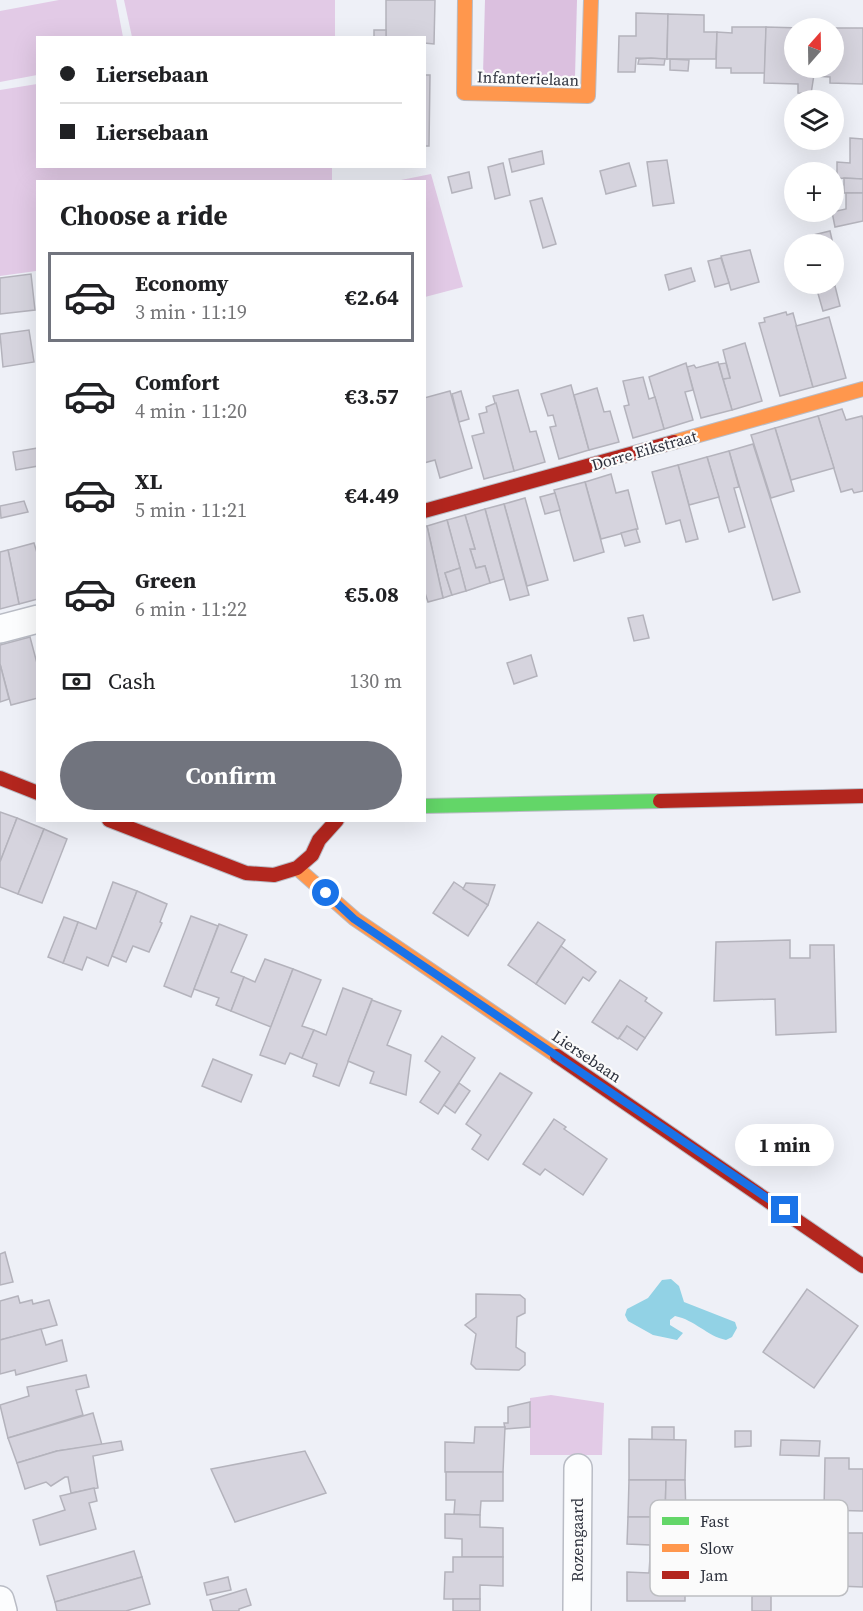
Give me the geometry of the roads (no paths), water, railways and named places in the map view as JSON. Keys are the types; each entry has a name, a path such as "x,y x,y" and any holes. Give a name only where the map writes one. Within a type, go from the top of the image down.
{"street":[{"name":"Infanterielaan","path":"465,0 464,93 588,96 591,0"},
{"name":"Dorre Eikstraat","path":"426,510 863,389"},
{"path":"0,629 36,620"},
{"path":"0,778 36,792"},
{"path":"426,806 863,796"},
{"path":"114,822 246,873 274,875 297,868 312,855 319,840 335,822"},
{"name":"Liersebaan","path":"297,868 354,919 824,1237 863,1266"},
{"name":"Rozengaard","path":"577,1611 578,1468"},
{"path":"0,1600 3,1611"}],"water":[{"path":"671,1279 679,1286 684,1302 735,1322 737,1328 732,1337 726,1340 719,1338 675,1316 670,1320 670,1325 683,1333 677,1340 653,1335 628,1321 625,1315 627,1309 648,1298 662,1280"}]}
